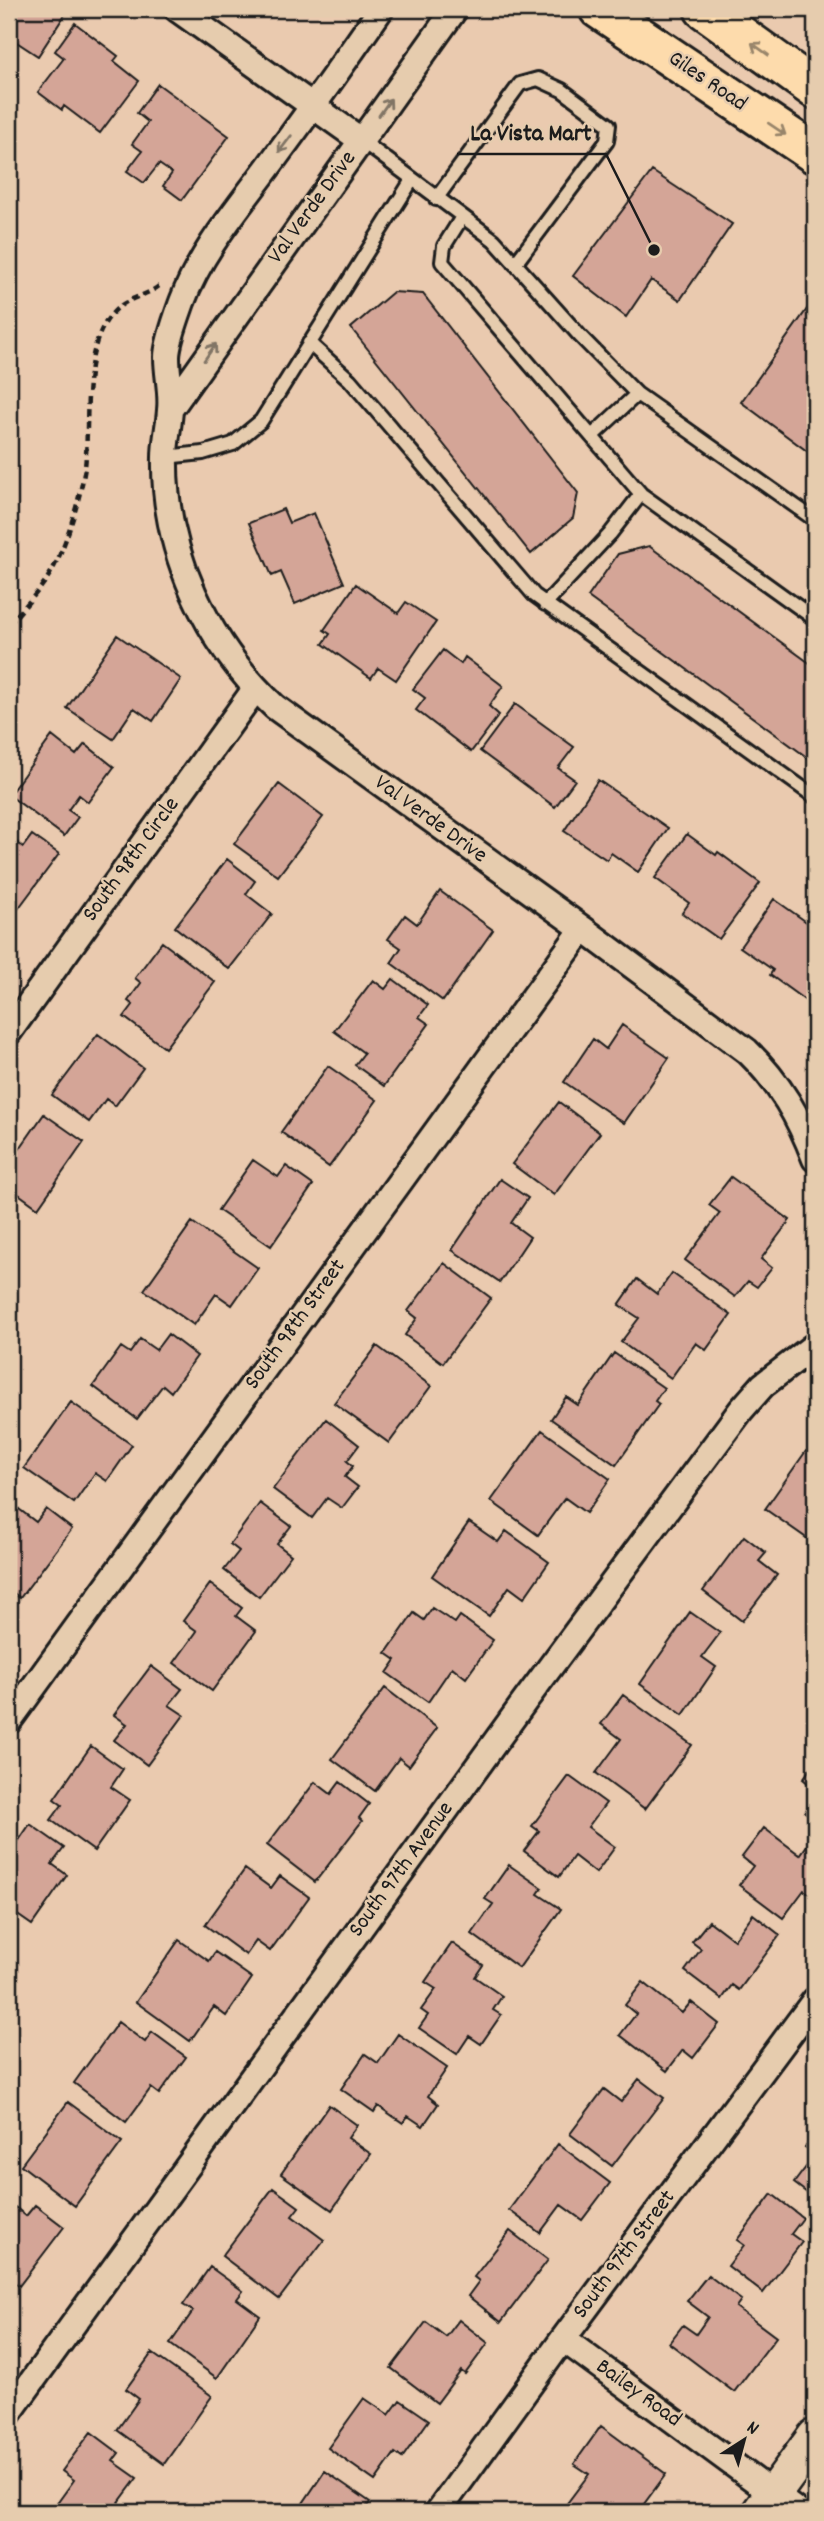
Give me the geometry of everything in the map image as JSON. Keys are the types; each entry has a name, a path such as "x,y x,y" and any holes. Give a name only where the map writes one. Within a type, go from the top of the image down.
{"main road":[{"name":"Giles Road","path":"599,9 815,154"},
{"path":"704,9 815,89"},
{"path":"770,2498 815,2437"}],"street":[{"path":"177,9 362,141"},
{"name":"Val Verde Drive","path":"382,9 212,247 183,300 167,354 171,408 165,457 166,492 171,520 188,580 214,631 255,689 295,723 729,1036 758,1061 786,1096 805,1132 815,1159"},
{"name":"Val Verde Drive","path":"171,408 455,9"},
{"name":"South 98th Circle","path":"9,1031 255,689"},
{"name":"South 98th Street","path":"9,1721 583,929"},
{"name":"South 97th Avenue","path":"9,2413 525,1701 741,1410 763,1385 815,1345"},
{"name":"South 97th Street","path":"438,2512 815,2000"},
{"name":"Bailey Road","path":"563,2339 770,2498"}],"lane":[{"path":"436,199 520,83 538,79 562,90 609,125 607,141 515,264"},
{"path":"362,141 494,240 637,394 815,520"},
{"path":"165,457 203,453 233,444 261,421 412,180"},
{"path":"461,217 444,246 442,262 641,494 815,619"},
{"path":"309,342 350,380 534,595 815,797"},
{"path":"592,436 637,394"},
{"path":"545,604 610,534 641,494"}],"path":[{"path":"9,624 50,574 62,548 78,498 85,469 92,362 101,331 111,315 131,298 158,288"}],"building":[{"path":"9,9 60,9 66,13 38,56 9,37"},
{"path":"75,23 118,56 114,61 139,81 100,133 64,106 62,110 38,92 64,58 55,51"},
{"path":"158,84 229,136 182,200 163,186 172,173 159,164 144,183 127,171 142,151 132,144 148,122 137,113"},
{"path":"652,171 732,224 680,300 651,280 626,317 573,276"},
{"path":"393,292 423,294 578,493 573,518 531,554 351,328"},
{"path":"815,298 815,449 811,454 741,402"},
{"path":"283,509 289,523 314,513 344,583 295,604 281,572 272,576 249,523"},
{"path":"649,546 815,667 815,763 588,597 618,554"},
{"path":"356,584 398,613 406,602 436,622 396,680 378,668 371,678 323,644 330,634 324,630"},
{"path":"117,635 181,679 153,721 134,708 113,739 67,708"},
{"path":"443,650 461,664 465,657 503,686 489,706 499,715 471,752 416,710 425,698 413,689"},
{"path":"515,704 574,747 558,768 575,780 555,807 480,751"},
{"path":"52,736 76,755 85,744 114,767 88,802 79,795 68,810 78,817 64,836 9,795"},
{"path":"598,780 668,828 638,872 611,853 607,860 564,831"},
{"path":"279,784 323,817 278,876 234,844"},
{"path":"687,834 716,855 718,852 760,883 719,939 682,913 689,903 655,878"},
{"path":"32,835 59,854 9,921 9,836 23,847"},
{"path":"227,859 255,881 246,894 272,914 229,969 175,927"},
{"path":"440,891 493,930 443,1001 391,963 401,948 388,939 405,915 417,924"},
{"path":"774,899 815,928 815,988 806,1001 770,975 773,970 740,947"},
{"path":"162,942 215,982 165,1048 124,1017 133,1005 128,1001 141,983 135,978"},
{"path":"393,979 428,1005 419,1017 429,1024 384,1086 355,1065 364,1053 334,1031 373,980 385,989"},
{"path":"622,1025 669,1058 624,1123 564,1082 593,1039 606,1049"},
{"path":"98,1034 143,1068 115,1106 106,1099 89,1122 52,1095"},
{"path":"328,1066 377,1100 329,1167 281,1132"},
{"path":"559,1102 600,1133 554,1195 512,1164"},
{"path":"44,1114 84,1142 38,1208 9,1187 9,1164"},
{"path":"253,1160 278,1177 286,1166 313,1185 271,1246 218,1210"},
{"path":"731,1177 790,1220 761,1259 772,1268 757,1287 748,1281 735,1297 685,1260 720,1213 709,1205"},
{"path":"500,1179 528,1198 511,1223 530,1237 500,1282 452,1250"},
{"path":"192,1222 258,1268 232,1305 216,1294 194,1325 144,1290"},
{"path":"444,1263 491,1298 443,1363 405,1335 417,1318 408,1311"},
{"path":"672,1273 731,1315 706,1350 696,1343 671,1378 621,1342 639,1318 619,1305 637,1279 657,1294"},
{"path":"168,1334 197,1356 171,1392 163,1385 137,1419 93,1386 121,1347 130,1353 140,1339 156,1350"},
{"path":"377,1346 431,1386 389,1443 334,1403"},
{"path":"614,1353 664,1388 655,1401 659,1404 616,1465 551,1419 566,1397 578,1405"},
{"path":"71,1402 132,1445 107,1481 95,1473 74,1503 24,1468"},
{"path":"326,1419 359,1445 347,1461 353,1466 345,1477 358,1487 342,1508 327,1498 312,1518 273,1489"},
{"path":"542,1430 610,1479 586,1513 565,1498 538,1535 491,1501"},
{"path":"806,1451 815,1457 815,1544 765,1509"},
{"path":"11,1503 36,1522 46,1509 72,1529 20,1598 9,1589"},
{"path":"260,1503 291,1526 277,1544 291,1555 259,1597 224,1570 239,1551 230,1544"},
{"path":"469,1522 498,1542 506,1531 549,1562 524,1598 509,1587 489,1616 432,1576"},
{"path":"744,1536 766,1553 759,1561 777,1575 742,1621 703,1591"},
{"path":"210,1584 242,1608 236,1616 256,1631 212,1691 174,1663 197,1631 183,1621"},
{"path":"432,1608 455,1623 460,1616 493,1640 466,1678 452,1667 428,1702 387,1673 396,1660 386,1653 414,1613 424,1620"},
{"path":"690,1612 720,1633 702,1657 716,1667 683,1715 640,1684"},
{"path":"151,1666 182,1689 169,1705 184,1715 147,1765 114,1740 127,1724 114,1715"},
{"path":"385,1688 437,1728 409,1766 399,1758 375,1791 332,1759"},
{"path":"623,1695 692,1745 645,1809 596,1773 621,1739 601,1724"},
{"path":"91,1746 123,1769 111,1787 130,1800 94,1851 51,1820 62,1805 54,1799"},
{"path":"815,1762 815,1789 803,1779"},
{"path":"569,1776 606,1803 588,1827 615,1847 596,1873 574,1856 559,1877 524,1851 539,1831 532,1826"},
{"path":"315,1782 331,1794 340,1782 369,1804 359,1818 362,1821 315,1882 267,1845"},
{"path":"815,1797 815,1820 805,1812"},
{"path":"30,1824 64,1848 52,1864 67,1875 32,1925 9,1909 9,1855"},
{"path":"764,1828 800,1855 813,1837 815,1839 815,1893 813,1896 804,1890 783,1918 739,1885 753,1866 742,1857"},
{"path":"509,1865 542,1888 538,1894 561,1909 519,1968 472,1934 493,1904 485,1899"},
{"path":"245,1869 271,1888 280,1876 309,1897 270,1951 256,1941 246,1955 205,1925"},
{"path":"753,1914 780,1935 739,1990 732,1985 722,1999 685,1971 701,1949 692,1942 709,1921 734,1940"},
{"path":"179,1940 209,1961 215,1952 252,1978 226,2016 214,2007 190,2041 136,2002"},
{"path":"452,1943 483,1965 475,1977 502,1996 493,2010 501,2015 481,2044 469,2036 457,2054 419,2028 428,2015 421,2010 436,1989 425,1982"},
{"path":"643,1982 682,2013 691,2002 719,2024 693,2058 683,2050 667,2071 620,2035 636,2014 625,2005"},
{"path":"118,2022 145,2042 152,2032 186,2057 159,2094 151,2088 126,2122 74,2083"},
{"path":"398,2034 447,2068 428,2096 438,2104 423,2126 408,2116 403,2123 378,2106 374,2112 341,2089 365,2054 378,2063"},
{"path":"639,2079 664,2098 612,2166 570,2134 604,2089 621,2102"},
{"path":"68,2102 122,2142 75,2206 21,2165"},
{"path":"329,2105 357,2125 348,2138 371,2154 332,2210 281,2174"},
{"path":"815,2133 815,2155 805,2147"},
{"path":"558,2144 610,2183 582,2220 561,2205 540,2233 509,2210"},
{"path":"815,2155 815,2199 794,2183"},
{"path":"273,2188 299,2207 292,2216 324,2240 279,2299 222,2256"},
{"path":"772,2194 803,2218 791,2234 802,2242 763,2293 728,2266 744,2245 737,2240"},
{"path":"9,2202 26,2216 35,2205 64,2227 19,2286 9,2278"},
{"path":"510,2231 548,2260 501,2322 468,2296 479,2281 474,2277"},
{"path":"210,2267 243,2291 237,2299 260,2316 217,2378 170,2344 193,2311 183,2305"},
{"path":"708,2275 741,2300 736,2307 776,2337 734,2392 669,2343 683,2325 696,2334 708,2317 687,2301"},
{"path":"459,2320 488,2343 465,2374 461,2371 437,2403 391,2368 426,2322 446,2337"},
{"path":"152,2353 212,2396 164,2464 117,2430 139,2399 126,2389"},
{"path":"364,2398 389,2415 400,2400 429,2420 402,2458 395,2453 375,2481 328,2448"},
{"path":"601,2426 666,2474 638,2512 562,2510 589,2474 574,2464"},
{"path":"91,2432 119,2453 113,2461 137,2478 117,2505 119,2507 115,2512 51,2512 74,2480 62,2471"},
{"path":"325,2471 370,2502 363,2512 297,2512"}],"place":[{"name":"La Vista Mart","path":"654,250"}]}
